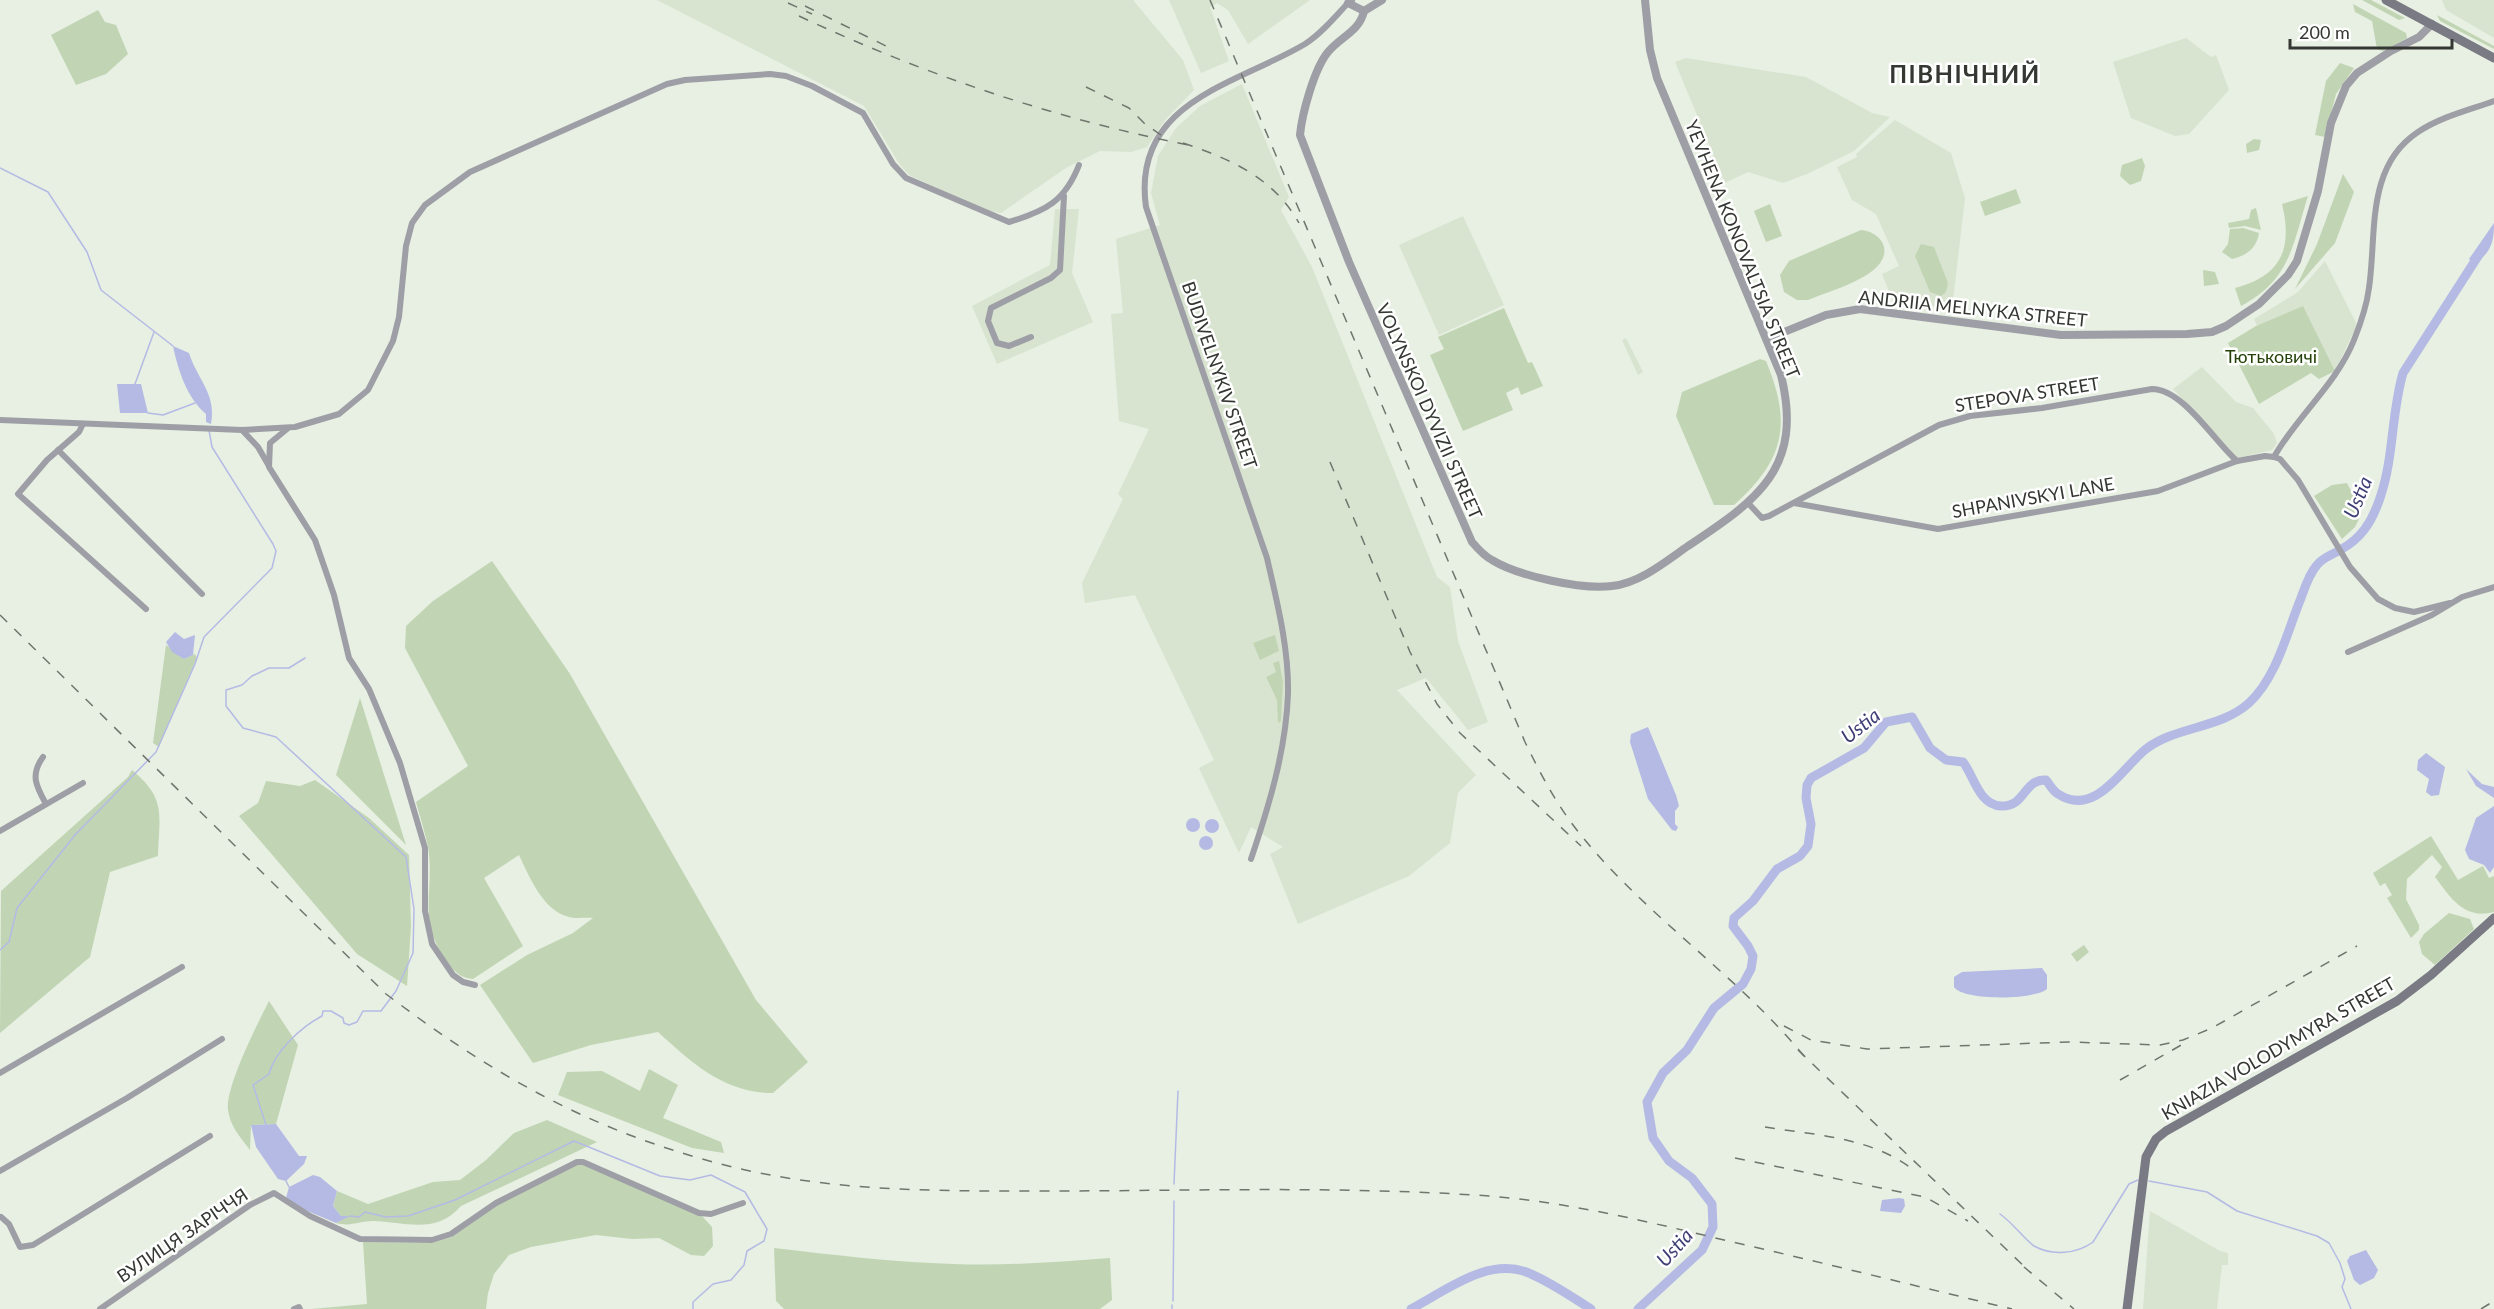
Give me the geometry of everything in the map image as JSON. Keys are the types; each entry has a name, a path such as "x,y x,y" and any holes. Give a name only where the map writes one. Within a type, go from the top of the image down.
{"main road":[{"path":"2386,0 2494,58"},
{"name":"KNIAZIA VOLODYMYRA STREET","path":"2127,1309 2146,1157 2156,1139 2166,1131 2397,1001 2432,975 2494,918"}],"street":[{"path":"1350,2 1364,11 1382,0"},
{"name":"YEVHENA KONOVALTSIA STREET","path":"1645,0 1650,50 1657,78 1767,339 1786,397 1786,432 1773,472 1749,504"},
{"name":"BUDIVELNYKIV STREET","path":"1251,859 1274,788 1287,704 1281,618 1267,558 1146,207 1145,173 1161,135 1192,100 1307,42 1350,2"},
{"name":"VOLYNSKOI DYVIZII STREET","path":"1364,11 1362,22 1328,52 1322,63 1301,121 1300,135 1349,262 1472,542 1490,560 1520,571 1578,584 1613,586 1641,577 1749,504"},
{"name":"ANDRIIA MELNYKA STREET","path":"1767,339 1826,315 1860,309 2061,335 2212,333 2259,304 2288,275 2297,261 2318,191 2331,123 2346,86 2357,73 2391,51 2419,37 2432,24"},
{"path":"0,420 242,430 290,428 339,414 368,390 393,341 399,317 406,246 412,223 425,205 470,172 667,84 685,80 737,76 786,76 863,113 898,171 922,187 1009,222 1026,217 1064,196"},
{"path":"2450,603 2422,611 2395,608 2369,591 2350,567 2298,480 2280,459 2274,457 2339,370 2354,340 2369,289 2376,201 2389,163 2417,132 2494,101"},
{"path":"1031,337 1009,346 998,343 988,321 991,308 1051,278 1060,270 1064,196 1079,165"},
{"name":"STEPOVA STREET","path":"1749,504 1762,518 1939,425 1970,416 2042,408 2136,390 2162,389 2170,392 2237,460"},
{"path":"83,424 79,432 58,450 18,494 146,609"},
{"path":"270,466 270,443 290,428"},
{"path":"242,430 258,447 315,540 334,595 349,658 369,689 400,763 425,848 425,911 432,944 453,975 463,982 475,985"},
{"path":"58,450 202,594"},
{"name":"SHPANIVSKYI LANE","path":"1794,503 1938,529 2158,491 2237,460 2274,457"},
{"path":"2348,652 2432,615 2450,603 2478,590 2494,587"},
{"path":"43,757 37,765 34,776 35,785 46,804"},
{"path":"0,831 82,783"},
{"path":"0,1073 182,966"},
{"path":"0,1171 128,1098 222,1039"},
{"path":"0,1216 9,1224 20,1247 33,1245 210,1136"},
{"name":"ВУЛИЦЯ ЗАРІЧЧЯ","path":"100,1309 250,1205 273,1193 310,1216 360,1239 432,1240 451,1234 496,1203 577,1162 583,1162 699,1213 711,1214 743,1203"},
{"path":"294,1309 299,1307 300,1309"}],"shaded area":[{"path":"657,0 1133,0 1183,60 1194,90 1166,119 1147,147 1131,152 1100,151 1066,168 1001,213 987,211 909,175 900,165 864,106"},
{"path":"1169,0 1310,0 1248,44 1228,10 1217,3 1210,7 1229,61 1201,73"},
{"path":"2442,0 2494,0 2494,38 2446,10"},
{"path":"2186,38 2211,57 2216,55 2229,90 2189,134 2175,136 2131,118 2113,62"},
{"path":"1686,58 1806,77 1872,113 1890,117 1854,151 1807,174 1783,183 1748,172 1725,183 1675,62"},
{"path":"1242,84 1289,197 1281,210 1312,267 1437,577 1450,587 1458,641 1488,722 1468,730 1426,678 1397,690 1476,775 1458,793 1450,843 1409,876 1298,924 1270,854 1283,847 1251,827 1239,853 1199,768 1214,760 1135,595 1085,603 1082,583 1123,499 1118,494 1149,429 1119,421 1111,314 1123,313 1116,239 1160,225 1151,193 1158,156 1176,128 1200,106"},
{"path":"1895,120 1951,153 1965,198 1952,309 1893,301 1882,274 1899,266 1876,214 1852,200 1837,167 1857,157 1856,154"},
{"path":"1055,209 1079,209 1072,273 1093,322 997,364 972,306 1050,265"},
{"path":"1463,216 1504,305 1439,335 1399,245"},
{"path":"2325,261 2357,325 2335,371 2258,328 2254,319 2298,292"},
{"path":"1626,338 1643,372 1638,375 1622,340"},
{"path":"2202,367 2236,402 2253,408 2274,434 2277,443 2272,450 2238,458 2173,389"},
{"path":"2150,1211 2220,1251 2228,1253 2228,1265 2222,1265 2217,1309 2143,1309"}],"green space":[{"path":"2362,0 2371,0 2405,18 2399,20"},
{"path":"2353,4 2406,33 2407,38 2383,51 2377,49 2372,21 2355,12"},
{"path":"98,10 105,22 116,25 128,54 106,74 76,85 51,35"},
{"path":"2437,15 2494,46 2494,49 2440,21"},
{"path":"2340,63 2354,68 2336,94 2325,137 2315,135 2326,81"},
{"path":"2254,139 2261,140 2259,150 2247,153 2246,144"},
{"path":"2142,158 2145,166 2141,181 2130,185 2120,176 2122,165"},
{"path":"2343,174 2354,192 2335,243 2295,289 2317,244"},
{"path":"2016,189 2021,203 1985,216 1980,202"},
{"path":"2308,196 2288,259 2280,272 2258,296 2241,306 2235,288 2263,276 2280,258 2286,234 2282,204"},
{"path":"1770,204 1782,236 1766,242 1754,211"},
{"path":"2256,208 2261,230 2245,226 2229,228 2228,223 2249,219 2251,210"},
{"path":"2243,228 2259,233 2258,238 2250,251 2232,259 2222,252 2228,244 2230,229"},
{"path":"1861,230 1874,234 1883,244 1884,255 1870,273 1808,300 1797,300 1784,292 1780,275 1789,261"},
{"path":"1921,244 1934,247 1948,283 1946,292 1941,296 1930,292 1915,256"},
{"path":"2203,270 2215,272 2219,284 2204,286"},
{"name":"Тютьковичі","path":"2303,306 2335,371 2319,379 2311,373 2259,404 2228,343 2256,326"},
{"path":"1504,308 1528,363 1532,362 1543,386 1521,395 1518,387 1506,393 1513,410 1463,431 1430,355 1444,349 1438,337"},
{"path":"1760,359 1766,361 1779,404 1781,422 1779,439 1764,472 1751,488 1734,505 1714,505 1676,416 1682,392"},
{"path":"2347,483 2362,513 2355,527 2342,539 2314,496 2332,485"},
{"path":"492,561 570,674 756,1000 808,1062 773,1093 755,1092 724,1082 696,1065 658,1032 591,1045 533,1063 480,985 527,955 573,933 593,918 569,917 552,908 538,892 519,855 484,878 523,946 473,979 464,977 454,970 437,944 429,917 428,847 416,802 468,766 405,648 406,626 433,601"},
{"path":"1275,635 1279,651 1260,660 1253,643"},
{"path":"166,645 184,659 195,654 197,658 159,747 153,743"},
{"path":"1279,661 1283,682 1281,721 1278,723 1277,700 1266,677 1276,672 1273,663"},
{"path":"360,698 406,845 336,775"},
{"path":"132,770 143,780 156,799 159,818 158,856 110,872 90,957 0,1033 1,891 128,777"},
{"path":"315,780 369,818 409,855 411,927 407,986 357,954 239,816 258,803 266,781 300,786"},
{"path":"2431,836 2458,880 2483,866 2489,878 2494,876 2494,912 2474,913 2459,905 2435,877 2442,867 2432,855 2407,879 2406,899 2419,925 2419,930 2411,938 2387,898 2392,895 2385,883 2380,886 2373,873"},
{"path":"2449,913 2470,919 2474,929 2435,965 2422,954 2419,942 2424,934"},
{"path":"2084,945 2089,952 2077,962 2071,954"},
{"path":"269,1001 298,1045 276,1124 251,1125 250,1150 231,1121 228,1100 243,1055"},
{"path":"649,1069 678,1085 663,1118 721,1142 724,1153 692,1148 558,1095 567,1072 602,1071 640,1091"},
{"path":"547,1120 597,1142 461,1206 441,1221 420,1225 373,1221 336,1223 348,1216 341,1216 333,1206 337,1191 368,1204 433,1182 460,1180 486,1160 514,1133"},
{"path":"577,1165 583,1165 702,1216 712,1227 713,1246 704,1256 691,1255 659,1238 632,1239 596,1235 531,1247 509,1255 494,1274 486,1309 311,1309 367,1304 363,1242 432,1243 452,1237 499,1204"},
{"path":"774,1248 841,1256 953,1264 1012,1264 1110,1258 1112,1300 1100,1309 784,1309 776,1301"}],"water":[{"path":"2494,223 2488,252 2473,264 2469,259"},
{"path":"173,346 189,353 209,395 211,424 206,422 206,414 189,392"},
{"path":"117,384 141,384 148,413 120,413"},
{"path":"175,632 184,639 195,635 193,655 184,659 172,652 166,642"},
{"path":"1648,727 1679,806 1675,811 1675,824 1678,827 1676,831 1672,830 1648,799 1630,742 1631,734"},
{"path":"2426,753 2445,767 2439,795 2431,796 2426,792 2429,779 2417,770 2418,760"},
{"path":"2466,769 2482,784 2494,787 2494,798 2476,786"},
{"path":"2494,806 2494,867 2490,873 2484,865 2469,859 2465,850 2476,818"},
{"path":"1190,818 1196,818 1200,825 1196,832 1190,832 1186,828 1186,822"},
{"path":"1209,819 1215,819 1219,826 1215,833 1209,833 1205,829 1205,823"},
{"path":"1203,836 1209,836 1213,843 1209,850 1203,850 1199,846 1199,840"},
{"path":"2042,968 2047,975 2047,989 2040,993 2014,997 1984,997 1960,992 1954,987 1954,977 1962,972"},
{"path":"276,1124 299,1156 307,1156 304,1164 286,1181 278,1179 256,1147 251,1125"},
{"path":"313,1175 320,1177 337,1191 333,1206 341,1216 350,1216 336,1223 298,1207 286,1198 289,1187"},
{"path":"1904,1199 1905,1206 1901,1213 1880,1211 1882,1200"},
{"path":"2366,1250 2378,1270 2374,1278 2360,1285 2354,1280 2347,1261 2350,1256"}],"waterway":[{"path":"0,168 48,192 87,252 101,290 173,346"},
{"name":"Ustia","path":"1638,1309 1702,1250 1713,1227 1712,1204 1692,1178 1669,1161 1653,1138 1647,1102 1663,1073 1687,1050 1714,1008 1743,984 1751,969 1753,956 1733,926 1734,918 1753,901 1777,869 1800,856 1808,846 1811,824 1806,798 1807,785 1811,778 1864,748 1886,722 1912,717 1930,748 1946,760 1963,762 1987,801 2001,806 2009,805 2020,798 2033,784 2046,780 2058,794 2071,800 2084,800 2096,796 2146,749 2158,741 2225,718 2249,703 2259,692 2274,667 2309,576 2322,560 2354,541 2365,529 2373,515 2385,483 2396,404 2403,373 2480,253"},
{"path":"135,384 154,332"},
{"path":"148,413 163,415 195,403"},
{"path":"0,950 9,942 17,908 75,835 156,752 195,664 204,637 272,568 276,551 273,544 212,447 209,430"},
{"path":"266,1125 253,1085 269,1074 283,1048 306,1026 322,1016 323,1011 331,1011 343,1018 344,1023 349,1025 357,1022 363,1011 381,1011 396,991 413,953 414,909 406,857 276,737 243,728 226,706 226,690 242,685 252,676 269,668 289,668 305,658"},
{"path":"1174,1184 1178,1091"},
{"path":"350,1216 359,1217 365,1212 386,1217 408,1216 455,1200 574,1141 660,1176 690,1180 711,1175 745,1192 767,1229 764,1241 747,1251 744,1265 731,1280 713,1284 693,1302 693,1309"},
{"path":"2000,1214 2034,1246 2056,1252 2072,1251 2093,1242 2129,1184 2138,1180"},
{"path":"286,1181 289,1187"},
{"path":"2149,1181 2207,1192 2237,1211 2317,1236 2329,1243 2340,1263 2345,1279 2342,1287 2351,1309"},
{"path":"1173,1301 1174,1201"},
{"name":"Ustia","path":"1411,1309 1469,1277 1500,1269 1516,1269 1531,1274 1591,1309"}],"railway":[{"path":"1210,0 1525,742 1545,781 1576,829 1610,869 1752,1000 1804,1056"},
{"path":"788,3 812,14"},
{"path":"805,6 892,49"},
{"path":"799,16 893,57 990,92 1089,122 1189,145"},
{"path":"1086,87 1129,108 1161,135"},
{"path":"1183,143 1234,163 1249,172 1277,193 1299,223"},
{"path":"1330,462 1410,652 1437,704 1460,733 1581,846"},
{"path":"0,615 386,994 497,1070 573,1111 655,1144 699,1158 785,1178 912,1190 1366,1191 1474,1195 1537,1201 1662,1225 2012,1309"},
{"path":"1784,1026 1811,1040 1867,1049 2069,1042 2160,1045 2183,1040 2212,1028 2357,946"},
{"path":"2120,1080 2183,1044"},
{"path":"1798,1050 2030,1272"},
{"path":"1765,1127 1822,1135 1860,1144 1895,1158 1911,1168"},
{"path":"1735,1158 1925,1197 1968,1221"},
{"path":"2024,1267 2074,1309"},
{"path":"2481,1309 2494,1301"}],"district":[{"name":"ПІВНІЧНИЙ","path":"1965,73"}]}
